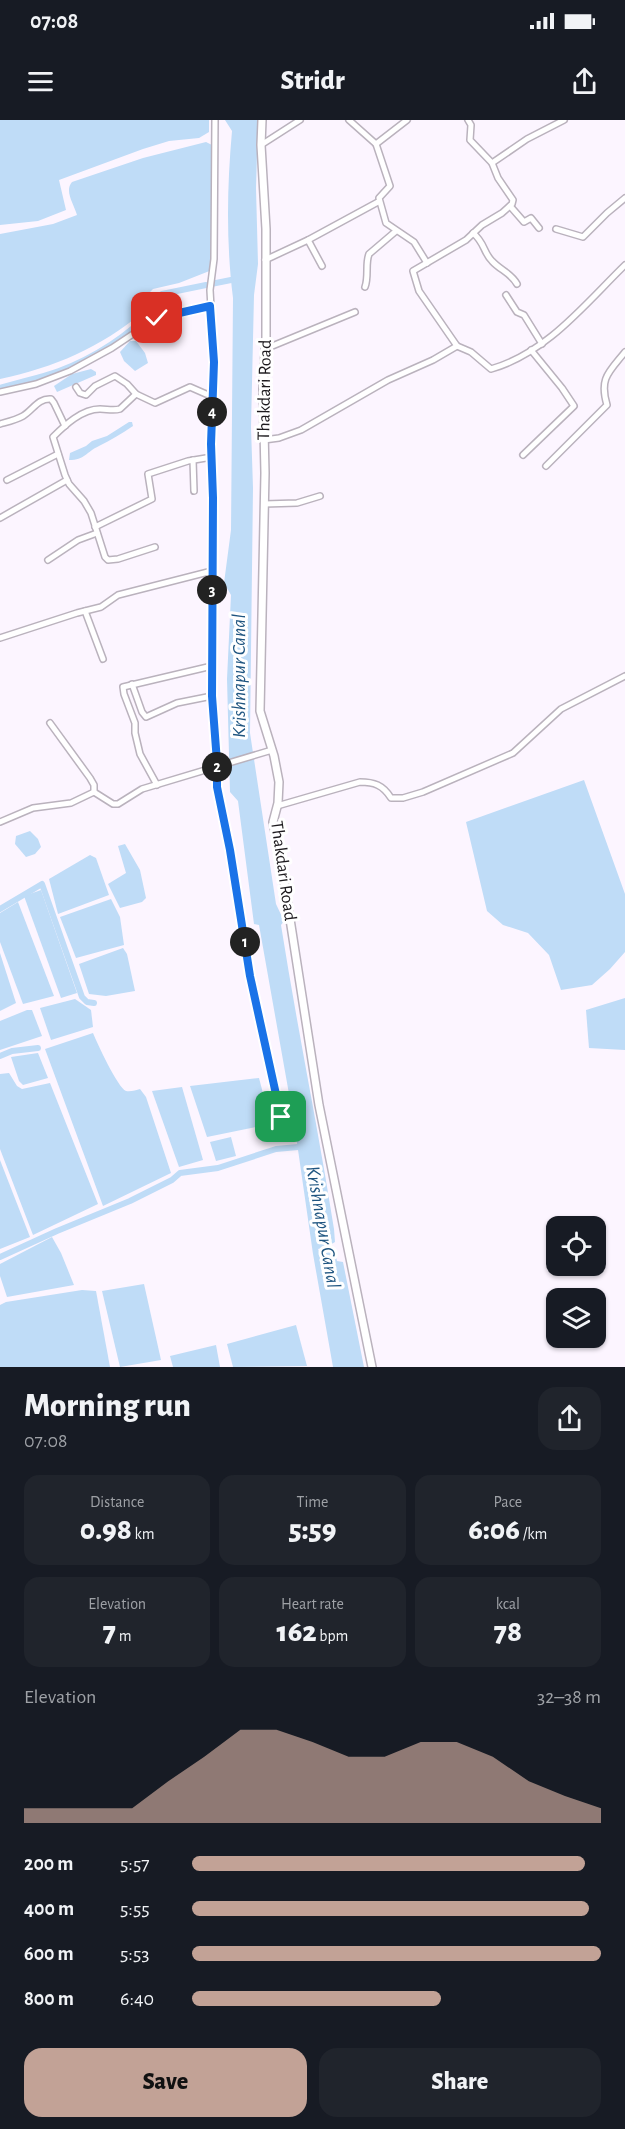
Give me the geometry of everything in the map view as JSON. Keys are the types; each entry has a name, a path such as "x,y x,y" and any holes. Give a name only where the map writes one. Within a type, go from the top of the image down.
{"street":[{"path":"215,120 214,258 210,279 210,306 214,395 212,696 217,787 230,850 250,976 281,1117"},
{"name":"Thakdari Road","path":"262,120 261,145 266,229 260,711 279,782 273,822 319,1105 372,1367"},
{"path":"261,145 300,120"},
{"path":"349,120 376,144 390,186 379,196 378,202 386,223 414,242 427,263"},
{"path":"376,144 406,120"},
{"path":"468,120 471,125 470,140 492,164 498,178 513,200 510,206 460,243 413,272 419,291 457,346 471,352 491,369 531,350 555,333 625,265"},
{"path":"492,164 527,139 564,120"},
{"path":"556,229 583,237 625,198"},
{"path":"265,260 309,240 378,202"},
{"path":"510,206 525,222 531,218 539,228"},
{"path":"365,287 369,254 396,231"},
{"path":"473,233 484,244 491,260 511,275 517,284"},
{"path":"309,240 322,266"},
{"path":"506,296 517,312 524,315 542,344"},
{"path":"0,392 36,384 70,371 112,348 157,318 210,306"},
{"path":"265,349 355,312"},
{"path":"264,440 279,438 301,430 388,381 434,360 457,346"},
{"path":"523,455 574,406 531,350"},
{"path":"546,466 607,405 603,391 604,380 625,352"},
{"path":"76,387 80,393 86,394 95,386 115,376 136,394 155,402 190,387 214,395"},
{"path":"136,394 120,410 93,410 65,426 53,437 67,480 84,501 108,560 155,547"},
{"path":"0,424 21,417 47,399 54,403 65,426"},
{"path":"7,480 58,454"},
{"path":"48,560 78,540 152,499 148,474 193,460 212,457"},
{"path":"193,460 194,491"},
{"path":"0,518 67,480"},
{"path":"264,504 297,503 320,496"},
{"path":"0,638 101,607 118,595 212,571"},
{"path":"85,611 103,659"},
{"path":"157,785 140,754 135,723 123,687 212,666"},
{"path":"277,806 360,782 372,782 381,786 391,798 402,798 423,792 513,753 561,710 625,676"},
{"path":"132,684 146,717 177,703 212,696"},
{"path":"50,723 93,782 94,792"},
{"path":"94,792 113,804 118,804 142,789 272,750"},
{"path":"0,822 33,808 71,803 94,792"}],"water":[{"path":"0,120 209,120 209,132 199,138 169,141 143,149 59,180 66,210 38,221 0,225"},
{"path":"225,120 258,120 256,188 258,264 254,295 251,427 253,488 250,733 276,904 284,921 281,925 334,1229 335,1242 318,1249 322,1258 335,1252 337,1261 343,1262 364,1367 333,1367 313,1254 294,1122 259,925 254,924 238,801 230,792 227,679 231,595 224,583 231,530 233,298 228,214 232,131"},
{"path":"206,142 212,145 212,270 179,283 153,289 143,299 143,312 93,346 40,369 0,379 0,234 53,224 77,215 69,193 72,182 143,158"},
{"path":"130,341 136,341 145,353 148,363 135,371 124,361 120,352"},
{"path":"91,369 96,372 96,375 57,392 54,386 72,374"},
{"path":"132,422 133,426 116,437 82,457 69,460 70,453 107,436"},
{"path":"584,780 625,894 625,952 592,985 561,990 549,955 528,933 503,925 487,911 466,822"},
{"path":"30,831 38,839 41,847 35,854 26,857 15,844 16,836"},
{"path":"125,844 140,870 146,898 142,902 120,908 108,884 126,873 118,846"},
{"path":"90,855 96,858 109,895 58,914 49,879"},
{"path":"41,890 77,993 61,998 24,896"},
{"path":"111,899 120,917 124,945 76,958 60,917"},
{"path":"18,902 54,996 23,1004 0,942 0,913"},
{"path":"123,948 127,954 135,991 106,996 89,994 79,964"},
{"path":"0,953 16,1003 0,1011"},
{"path":"625,998 625,1050 589,1048 586,1010"},
{"path":"75,999 91,1010 93,1027 51,1040 40,1008"},
{"path":"32,1010 42,1036 0,1050 0,1021"},
{"path":"93,1033 122,1088 126,1091 140,1089 146,1097 171,1173 103,1206 45,1049"},
{"path":"38,1053 48,1078 23,1085 19,1081 11,1057"},
{"path":"9,1073 17,1086 22,1089 50,1083 98,1204 33,1235 0,1149 0,1074"},
{"path":"259,1078 271,1124 207,1137 190,1086"},
{"path":"182,1087 203,1160 179,1167 152,1091"},
{"path":"231,1137 236,1156 216,1161 210,1142"},
{"path":"0,1160 30,1237 0,1249"},
{"path":"52,1237 74,1285 7,1297 0,1276 0,1264"},
{"path":"144,1284 161,1360 120,1367 102,1291"},
{"path":"82,1290 96,1291 110,1367 0,1367 0,1305 6,1302"},
{"path":"296,1325 307,1366 233,1367 227,1344"},
{"path":"216,1345 220,1367 173,1367 170,1356"}],"waterway":[{"path":"211,284 231,280"},
{"path":"0,388 52,373 86,359 135,327 156,307 156,298 162,294 206,285"},
{"path":"0,909 42,884 82,997 87,1002 94,1003"},
{"path":"0,1056 12,1051 38,1048"},
{"path":"0,1257 130,1201 172,1180 180,1173 218,1168 276,1149 298,1147"},
{"name":"Krishnapur Canal","path":"326,1241 330,1263"}],"route":[{"path":"157,318 210,306 214,362 211,444 212,696 217,787 224,814 250,976 281,1117"}]}
